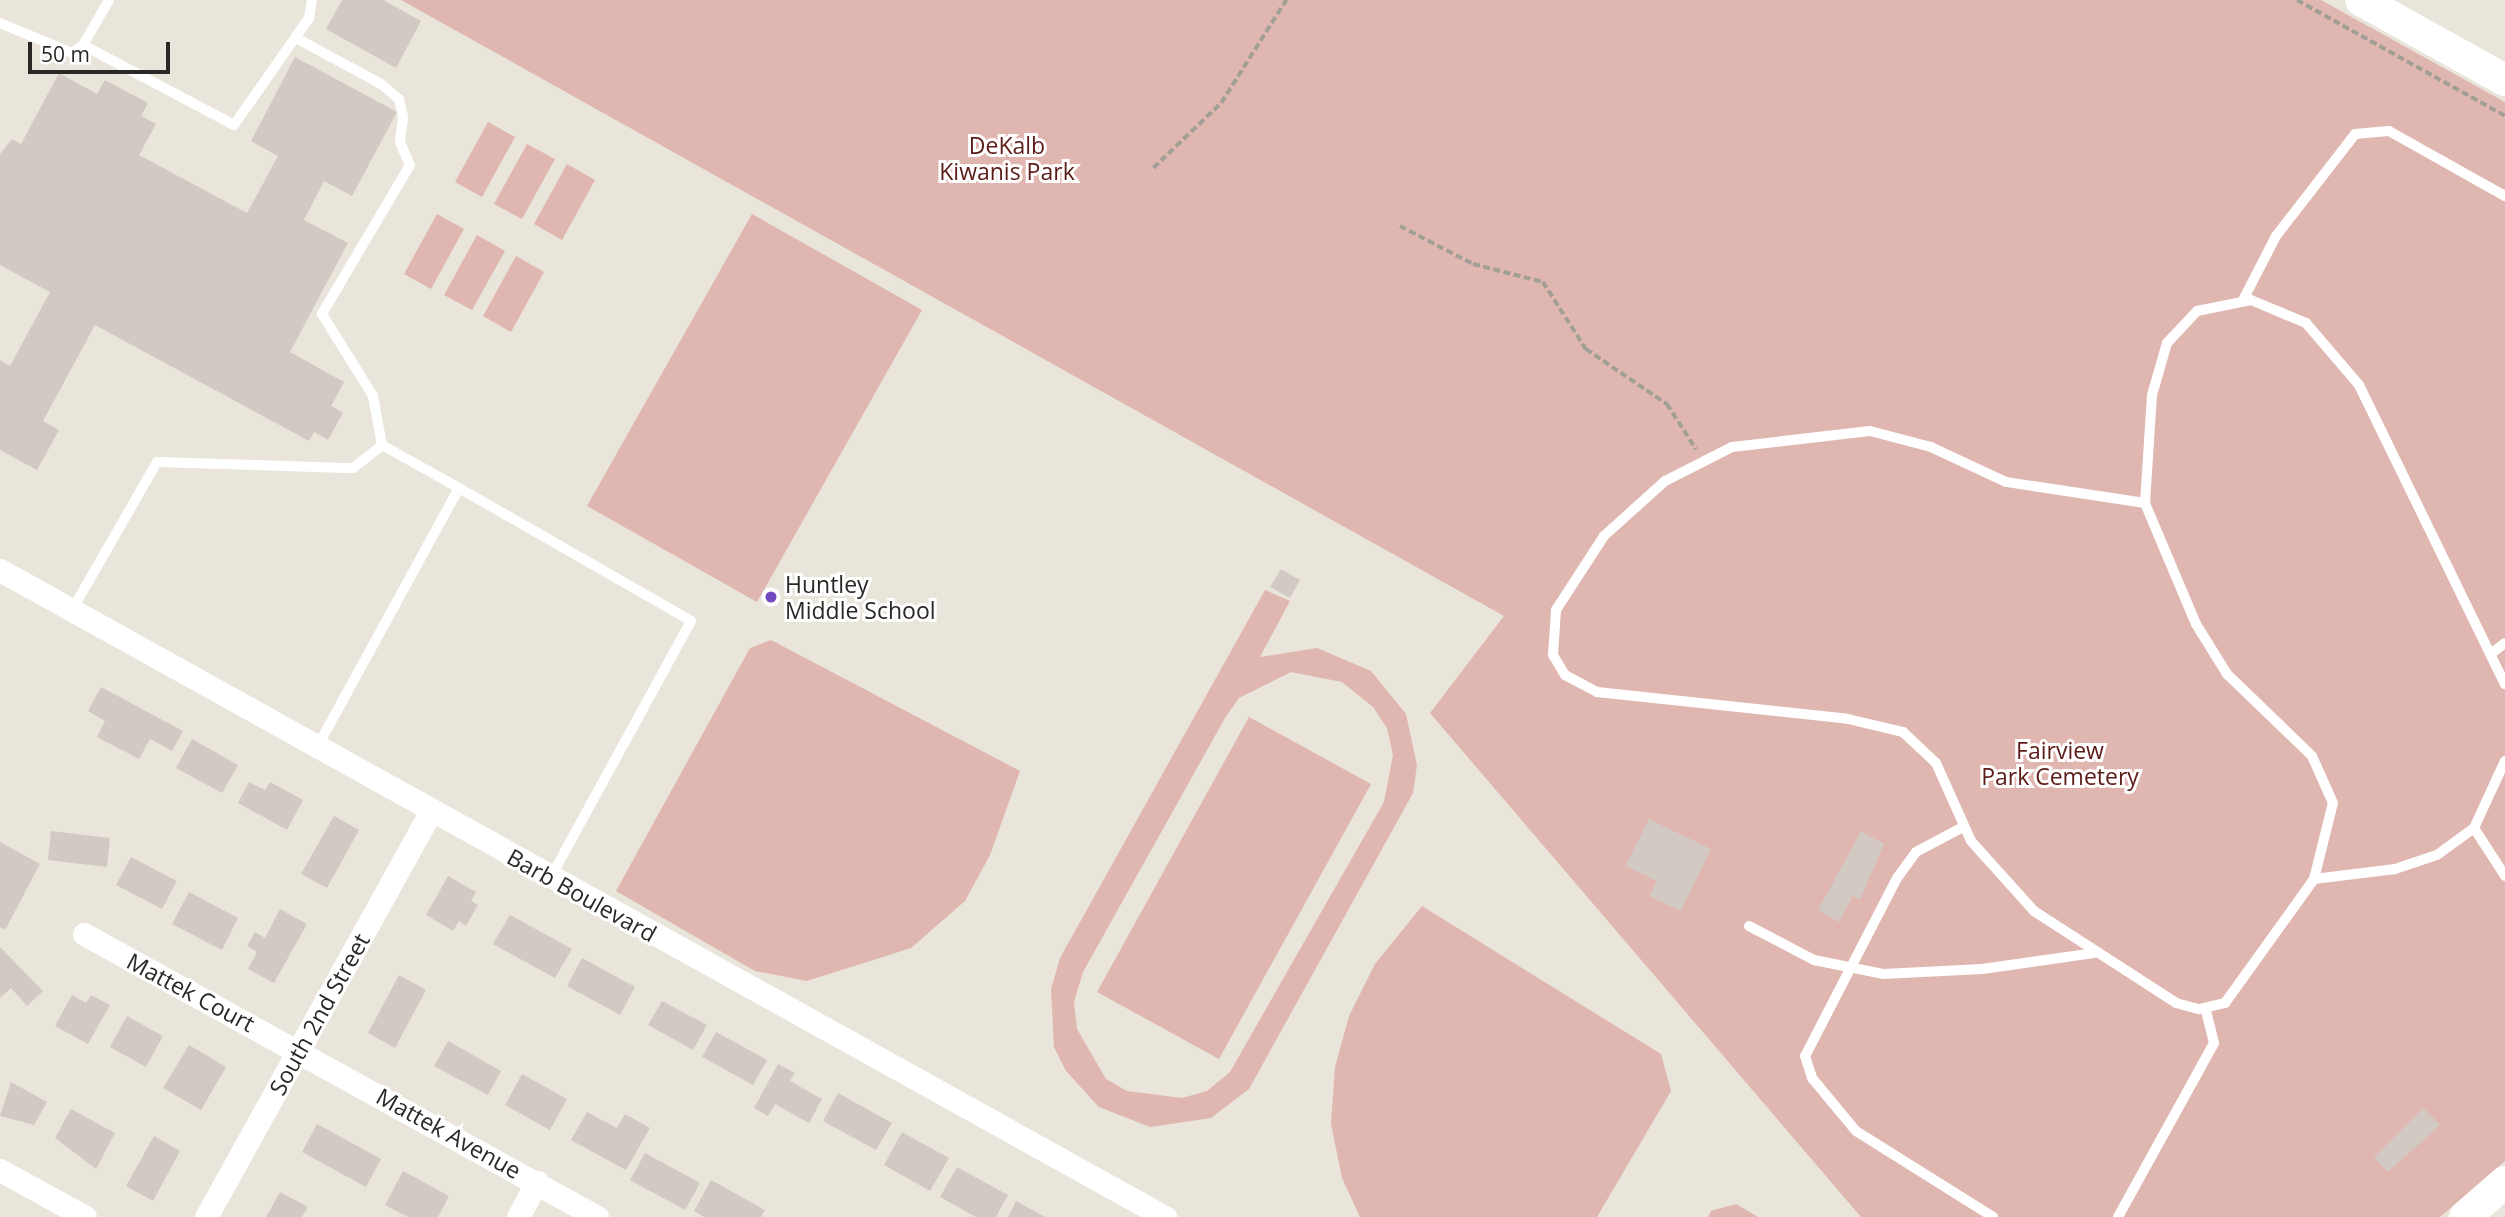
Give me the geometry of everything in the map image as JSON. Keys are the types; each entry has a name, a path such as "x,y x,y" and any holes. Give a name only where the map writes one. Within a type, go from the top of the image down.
{"street":[{"path":"2361,0 2505,79"},
{"name":"Barb Boulevard","path":"0,570 551,877 1141,1211 1165,1217"},
{"name":"South 2nd Street","path":"206,1217 431,811"},
{"name":"Mattek Court","path":"84,934 299,1049"},
{"name":"Mattek Avenue","path":"299,1049 597,1217"},
{"path":"0,1170 85,1217"},
{"path":"518,1217 537,1182"},
{"path":"2465,1217 2505,1182"}],"lane":[{"path":"0,23 49,47 72,53 83,45 109,0"},
{"path":"83,45 234,125 296,38 312,0"},
{"path":"296,38 381,85 398,99 403,117 400,142 410,165 322,314 373,396 382,445"},
{"path":"2243,300 2276,236 2355,134 2389,131 2505,195"},
{"path":"2145,503 2006,482 1931,447 1870,432 1777,437 1703,460 1619,521 1570,583 1550,628 1553,655 1566,675 1586,689 1631,699 1848,719 1903,732 1936,763 1963,827 2015,894 2094,953 2176,1003 2205,1008 2235,993 2283,915 2314,879 2332,815 2324,772 2227,674 2196,624 2145,503 2152,395 2166,343 2197,311 2243,300 2306,323 2359,385 2505,684"},
{"path":"72,611 157,462 353,468 382,445"},
{"path":"382,445 691,621 551,877"},
{"path":"317,747 459,488"},
{"path":"2492,653 2505,643"},
{"path":"2314,879 2416,863 2474,828 2505,761"},
{"path":"1963,827 1916,852 1809,1039 1805,1056 1812,1078 1876,1146 1993,1217"},
{"path":"2474,828 2505,876"},
{"path":"1749,926 1814,960 1850,969 1982,970 2094,953"},
{"path":"2118,1217 2214,1043 2205,1008"}],"path":[{"path":"1153,168 1221,103 1286,0"},
{"path":"2297,0 2505,116"},
{"path":"1401,226 1473,264 1542,282 1586,349 1667,404 1703,460"}],"green space":[{"name":"Fairview Park Cemetery","path":"401,0 2321,0 2505,102 2505,1161 2440,1217 1861,1217 1430,713 1504,616"},
{"path":"488,122 515,137 482,197 455,182"},
{"path":"527,144 555,159 522,219 494,204"},
{"path":"567,164 595,180 562,240 534,224"},
{"path":"437,214 464,229 431,289 404,274"},
{"path":"752,214 922,310 757,602 587,506"},
{"path":"477,235 505,251 472,310 444,295"},
{"path":"516,256 544,272 511,332 483,316"},
{"path":"1265,590 1290,601 1260,657 1317,648 1371,671 1406,714 1417,765 1413,793 1249,1089 1211,1118 1150,1127 1099,1107 1066,1071 1054,1047 1051,989 1060,958","holes":["1291,672 1342,682 1373,707 1387,728 1393,755 1384,802 1230,1072 1207,1091 1182,1098 1127,1091 1106,1079 1077,1029 1074,1002 1083,972 1225,718 1239,698"]},
{"path":"771,640 1020,771 990,855 965,901 911,948 807,981 755,971 616,891 750,648"},
{"path":"1249,717 1371,784 1219,1059 1097,992"},
{"path":"1422,906 1661,1054 1671,1091 1597,1217 1360,1217 1342,1178 1331,1124 1335,1067 1349,1016 1375,964"},
{"path":"1736,1204 1758,1217 1708,1217 1711,1211"}],"building":[{"path":"342,0 383,0 421,21 396,68 326,29"},
{"path":"295,57 397,112 352,196 324,181 304,220 348,243 290,352 344,382 331,406 343,413 328,440 314,432 309,441 95,325 43,421 59,430 37,470 0,450 0,360 10,366 50,292 0,265 0,154 12,139 21,144 59,73 97,94 105,80 148,103 141,116 156,124 139,155 247,213 278,156 251,141"},
{"path":"1281,569 1300,580 1290,598 1270,587"},
{"path":"101,687 183,731 172,751 150,739 139,759 97,737 105,721 88,711"},
{"path":"192,739 238,765 222,793 176,768"},
{"path":"249,782 265,790 270,782 303,800 287,830 238,803"},
{"path":"334,816 359,830 327,888 301,874"},
{"path":"1649,819 1711,849 1681,911 1649,896 1657,881 1625,866"},
{"path":"51,831 110,838 107,867 48,860"},
{"path":"1861,831 1884,844 1860,900 1853,896 1839,922 1818,910"},
{"path":"0,842 40,864 5,930 0,927"},
{"path":"131,857 177,881 162,909 116,885"},
{"path":"448,876 476,892 471,901 478,905 466,926 459,921 453,931 426,915"},
{"path":"189,892 238,918 222,950 172,924"},
{"path":"280,909 307,924 274,983 248,969 257,952 247,946 255,932 265,938"},
{"path":"510,915 572,949 555,978 493,944"},
{"path":"0,947 43,991 27,1006 11,988 0,998"},
{"path":"582,958 635,987 620,1015 567,986"},
{"path":"399,975 426,990 395,1048 368,1033"},
{"path":"72,995 86,1003 91,995 110,1005 88,1044 55,1026"},
{"path":"662,1001 707,1025 693,1050 648,1025"},
{"path":"127,1016 163,1036 146,1067 110,1047"},
{"path":"716,1032 767,1060 753,1085 702,1057"},
{"path":"448,1041 501,1071 488,1095 434,1066"},
{"path":"189,1045 226,1067 201,1110 163,1088"},
{"path":"778,1064 795,1073 790,1081 822,1099 809,1123 775,1104 768,1116 754,1108"},
{"path":"522,1074 567,1099 550,1130 505,1105"},
{"path":"11,1082 47,1102 34,1125 0,1116"},
{"path":"838,1093 892,1123 876,1150 823,1121"},
{"path":"2423,1108 2440,1125 2388,1172 2374,1157"},
{"path":"71,1109 115,1133 96,1169 55,1138"},
{"path":"587,1112 617,1128 625,1114 650,1128 626,1170 571,1140"},
{"path":"317,1124 381,1159 366,1187 302,1152"},
{"path":"902,1132 949,1158 930,1191 884,1165"},
{"path":"154,1136 180,1151 153,1201 126,1186"},
{"path":"645,1153 700,1183 685,1210 630,1180"},
{"path":"957,1167 1008,1195 996,1217 976,1217 940,1197"},
{"path":"403,1171 449,1196 438,1217 408,1217 385,1205"},
{"path":"711,1180 765,1210 761,1217 704,1217 694,1211"},
{"path":"280,1192 308,1207 302,1217 266,1217"},
{"path":"1016,1201 1045,1217 1008,1217"}],"place":[{"name":"Huntley Middle School","path":"771,597"}],"park label":[{"name":"DeKalb Kiwanis Park","path":"1007,158"}]}
